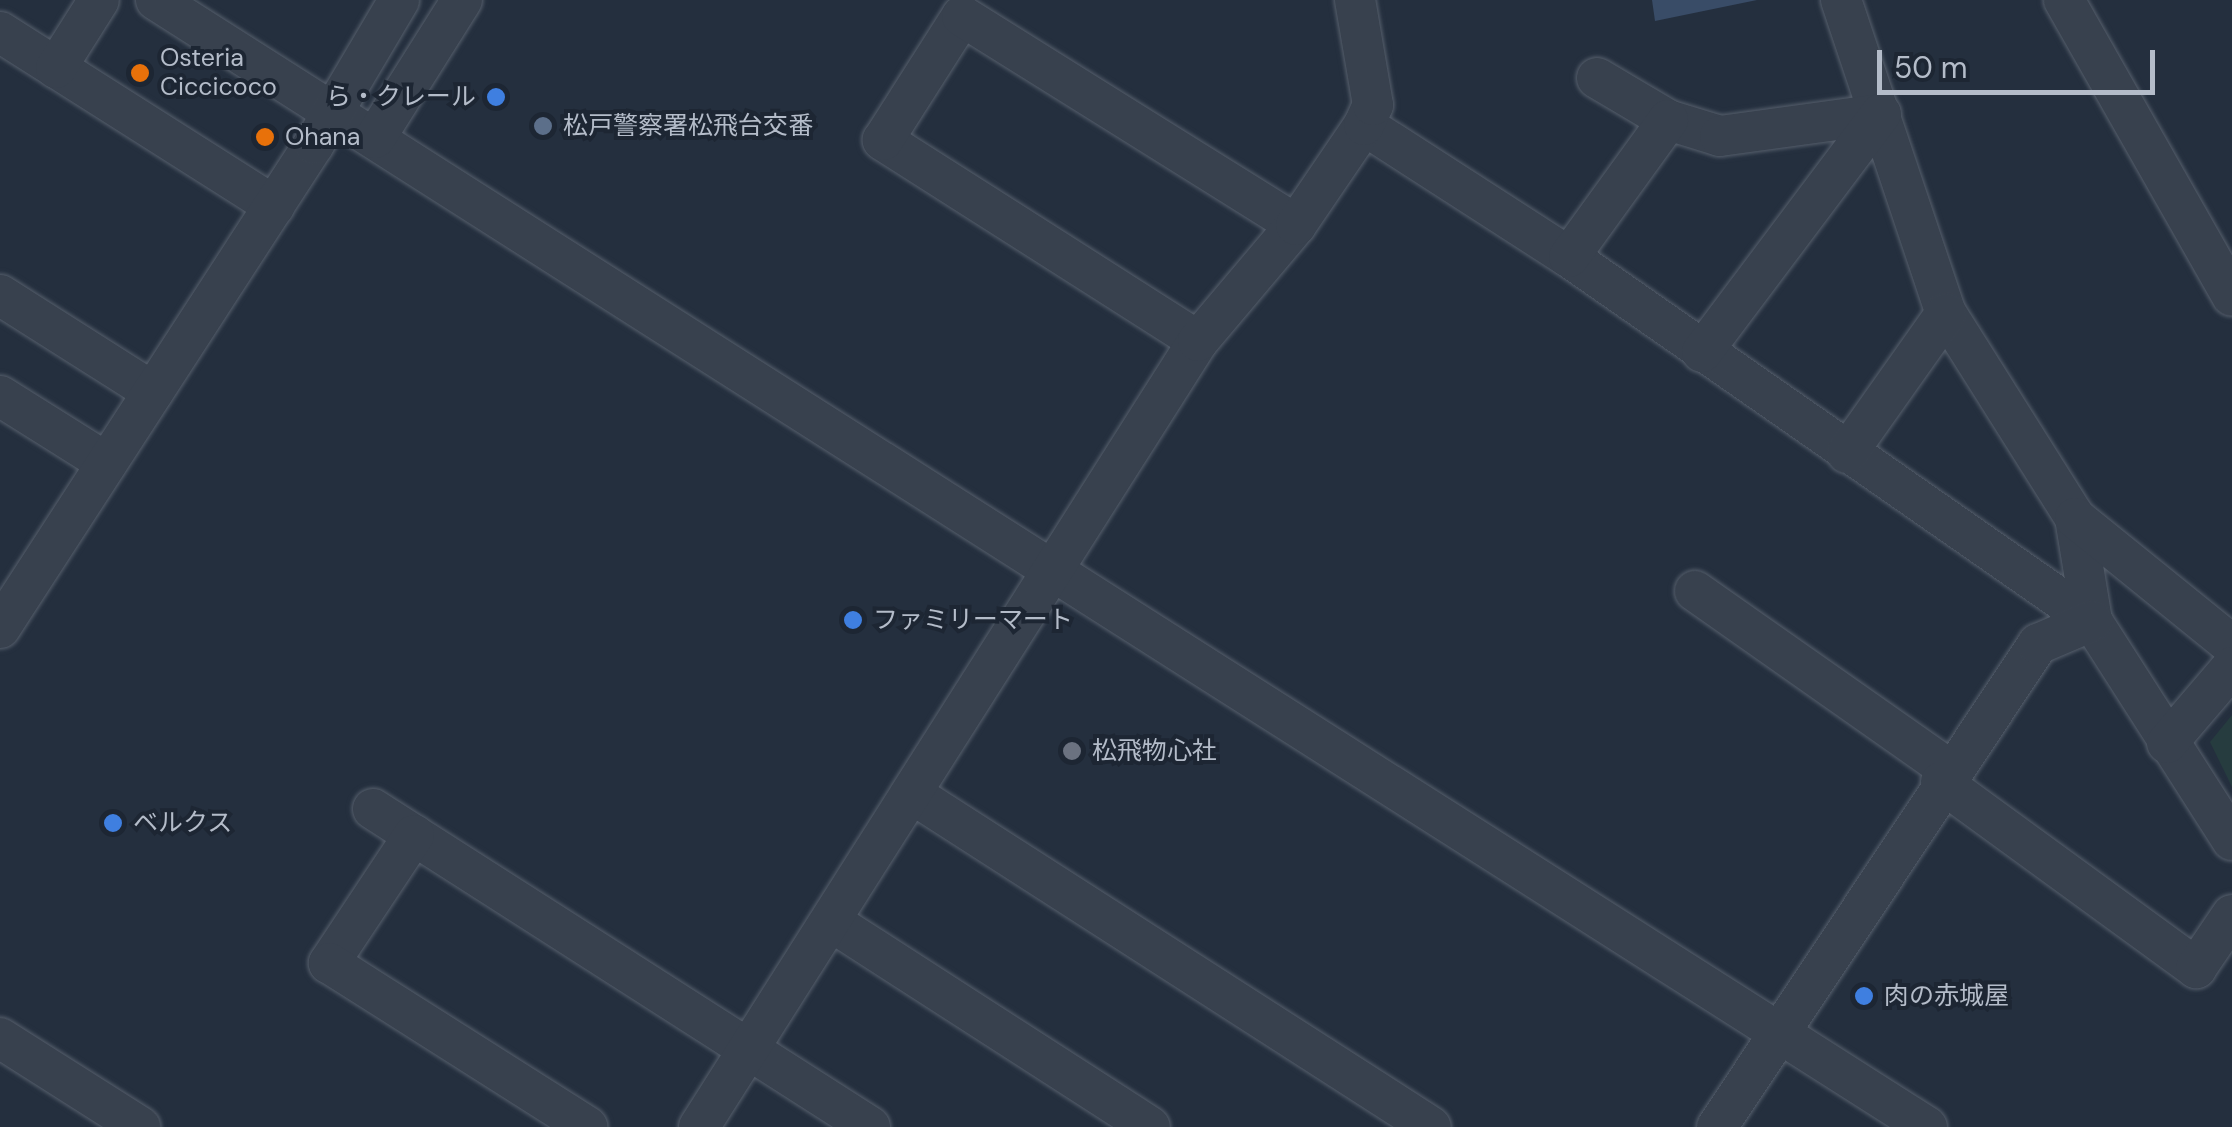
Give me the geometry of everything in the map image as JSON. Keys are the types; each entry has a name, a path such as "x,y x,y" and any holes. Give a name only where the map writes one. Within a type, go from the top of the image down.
{"street":[{"path":"56,68 99,0"},
{"path":"156,0 1928,1127"},
{"path":"0,628 12,583 108,463 274,206 399,0"},
{"path":"375,138 462,0"},
{"path":"699,1127 914,795 1198,342 1296,224 1364,125 1373,105 1355,0"},
{"path":"1841,0 1946,313 2075,518 2232,645"},
{"path":"2064,0 2232,296"},
{"path":"1198,342 883,140 962,16 1296,224"},
{"path":"0,32 274,206"},
{"path":"1597,78 1668,120 1720,136 1881,114"},
{"path":"1702,352 1881,114"},
{"path":"1569,257 1668,120"},
{"path":"1364,125 1569,257 2092,621"},
{"path":"0,294 153,392"},
{"path":"1847,454 1946,313"},
{"path":"0,396 108,463"},
{"path":"2075,518 2092,621 2232,840"},
{"path":"1695,592 1946,776 2196,968 2232,915"},
{"path":"1717,1127 1946,776 2038,644 2092,621"},
{"path":"2167,743 2232,668"},
{"path":"914,795 1430,1127"},
{"path":"373,809 870,1127"},
{"path":"414,835 329,963 587,1127"},
{"path":"832,922 1150,1127"},
{"path":"0,1038 140,1127"}],"green space":[{"path":"2232,715 2232,787 2210,742"}],"water":[{"path":"1652,0 1757,0 1655,21"}],"place":[{"name":"Osteria Ciccicoco","path":"140,73"},
{"name":"ら・クレール","path":"496,97"},
{"name":"松戸警察署松飛台交番","path":"543,126"},
{"name":"Ohana","path":"265,137"},
{"name":"ファミリーマート","path":"853,620"},
{"name":"松飛物心社","path":"1072,751"},
{"name":"ベルクス","path":"113,823"},
{"name":"肉の赤城屋","path":"1864,996"}]}
